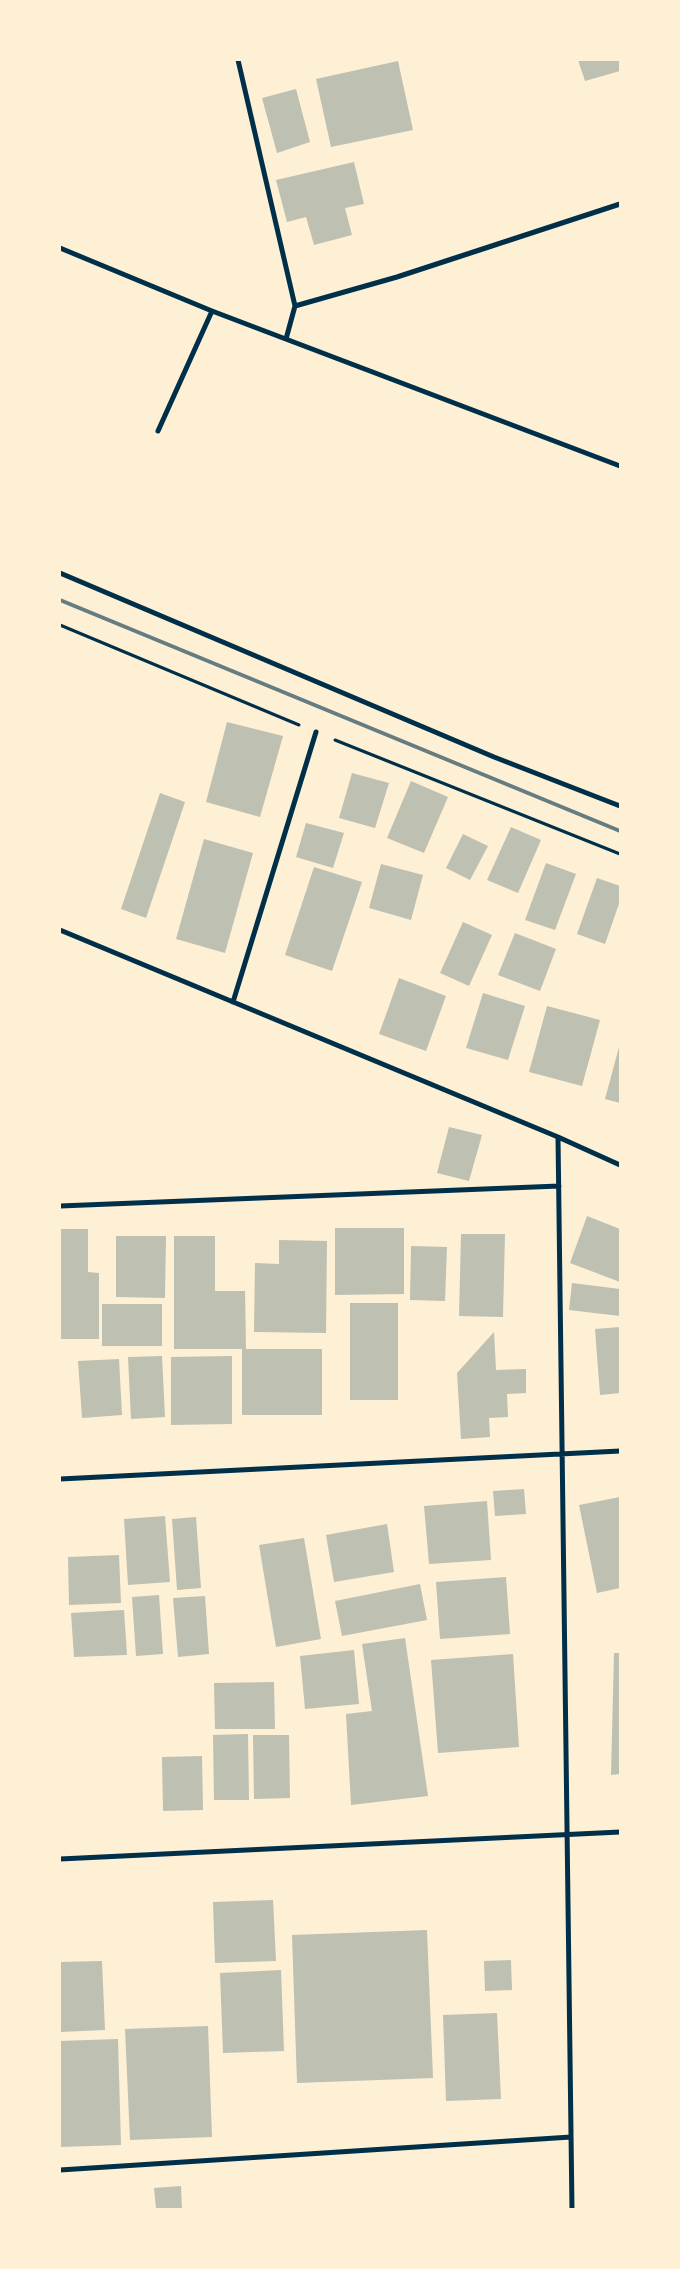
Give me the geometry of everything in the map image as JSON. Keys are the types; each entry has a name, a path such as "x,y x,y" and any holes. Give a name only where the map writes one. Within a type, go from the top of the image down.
{"street":[{"path":"238,60 295,306 286,339"},
{"path":"295,306 397,277 620,204"},
{"path":"60,248 212,311 620,466"},
{"path":"158,431 212,311"},
{"path":"60,573 494,756 620,806"},
{"path":"233,1002 316,732"},
{"path":"60,930 558,1137 620,1165"},
{"path":"558,1137 572,2209"},
{"path":"60,1206 559,1186"},
{"path":"60,1479 620,1452"},
{"path":"60,1859 620,1832"},
{"path":"60,2170 571,2137"}],"path":[{"path":"60,625 316,732 620,854"}],"building":[{"path":"578,60 620,60 620,71 585,81"},
{"path":"398,61 413,130 331,147 316,79"},
{"path":"296,89 310,142 277,153 262,98"},
{"path":"354,162 364,204 345,208 352,235 314,245 306,217 287,222 276,180"},
{"path":"227,722 283,736 260,817 206,802"},
{"path":"352,773 389,783 375,828 339,818"},
{"path":"411,781 448,797 424,853 387,838"},
{"path":"160,793 185,802 146,918 121,909"},
{"path":"306,823 344,833 333,868 296,857"},
{"path":"511,827 541,840 518,893 487,880"},
{"path":"463,834 488,846 470,880 446,868"},
{"path":"204,839 253,853 225,953 176,939"},
{"path":"546,863 576,874 555,930 525,920"},
{"path":"381,864 423,875 411,920 369,908"},
{"path":"314,867 362,882 332,971 285,955"},
{"path":"597,878 620,886 620,901 605,944 577,934"},
{"path":"463,922 492,935 469,986 440,973"},
{"path":"515,933 556,949 540,991 498,975"},
{"path":"399,978 446,996 426,1051 379,1034"},
{"path":"483,993 525,1006 508,1060 466,1048"},
{"path":"547,1006 600,1020 582,1086 529,1072"},
{"path":"620,1047 620,1103 605,1099"},
{"path":"449,1127 482,1135 469,1181 437,1173"},
{"path":"587,1216 620,1229 620,1282 570,1263"},
{"path":"335,1228 404,1228 404,1294 335,1295"},
{"path":"60,1229 88,1229 88,1272 99,1273 99,1339 60,1339"},
{"path":"461,1234 505,1234 503,1317 459,1316"},
{"path":"116,1236 166,1236 165,1298 116,1297"},
{"path":"174,1236 215,1236 215,1291 245,1291 246,1349 174,1349"},
{"path":"279,1240 327,1241 326,1333 254,1332 255,1263 279,1264"},
{"path":"411,1246 447,1247 445,1301 410,1300"},
{"path":"572,1283 620,1289 620,1316 569,1310"},
{"path":"350,1303 398,1303 398,1400 350,1400"},
{"path":"102,1304 162,1304 162,1346 102,1346"},
{"path":"620,1327 620,1393 600,1395 595,1329"},
{"path":"494,1332 496,1370 526,1369 526,1393 507,1394 508,1417 489,1418 490,1437 461,1439 457,1373"},
{"path":"242,1349 322,1349 322,1415 242,1415"},
{"path":"162,1356 165,1417 131,1419 128,1357"},
{"path":"232,1356 232,1424 171,1425 171,1357"},
{"path":"119,1359 122,1415 82,1418 78,1361"},
{"path":"524,1489 526,1514 495,1516 493,1491"},
{"path":"620,1497 620,1588 597,1593 579,1505"},
{"path":"487,1501 491,1560 429,1564 424,1506"},
{"path":"165,1516 170,1582 128,1585 124,1519"},
{"path":"196,1517 201,1588 177,1590 172,1519"},
{"path":"387,1524 394,1572 334,1582 326,1535"},
{"path":"304,1538 321,1639 276,1647 259,1545"},
{"path":"119,1555 121,1603 69,1605 68,1557"},
{"path":"506,1577 510,1634 440,1639 436,1582"},
{"path":"420,1584 427,1620 342,1636 335,1601"},
{"path":"159,1595 163,1654 136,1656 132,1597"},
{"path":"205,1596 209,1654 178,1657 173,1598"},
{"path":"124,1610 127,1655 74,1657 71,1613"},
{"path":"405,1638 428,1796 351,1805 346,1714 372,1711 362,1644"},
{"path":"354,1650 359,1704 305,1709 300,1656"},
{"path":"614,1653 620,1653 620,1774 611,1775"},
{"path":"513,1654 519,1747 438,1753 431,1660"},
{"path":"274,1682 275,1729 215,1729 214,1683"},
{"path":"248,1734 249,1800 214,1800 213,1735"},
{"path":"253,1735 289,1735 290,1798 254,1799"},
{"path":"202,1756 203,1810 163,1811 162,1757"},
{"path":"273,1900 276,1961 215,1963 213,1902"},
{"path":"427,1930 433,2078 297,2083 292,1935"},
{"path":"511,1960 512,1990 485,1991 484,1961"},
{"path":"102,1961 105,2030 60,2032 60,1962"},
{"path":"281,1970 284,2051 223,2053 220,1973"},
{"path":"497,2013 501,2099 446,2101 443,2015"},
{"path":"208,2026 212,2137 130,2140 125,2029"},
{"path":"118,2039 121,2145 60,2147 60,2041"},
{"path":"181,2186 182,2209 156,2209 154,2188"}],"railway":[{"path":"60,600 620,831"}]}
